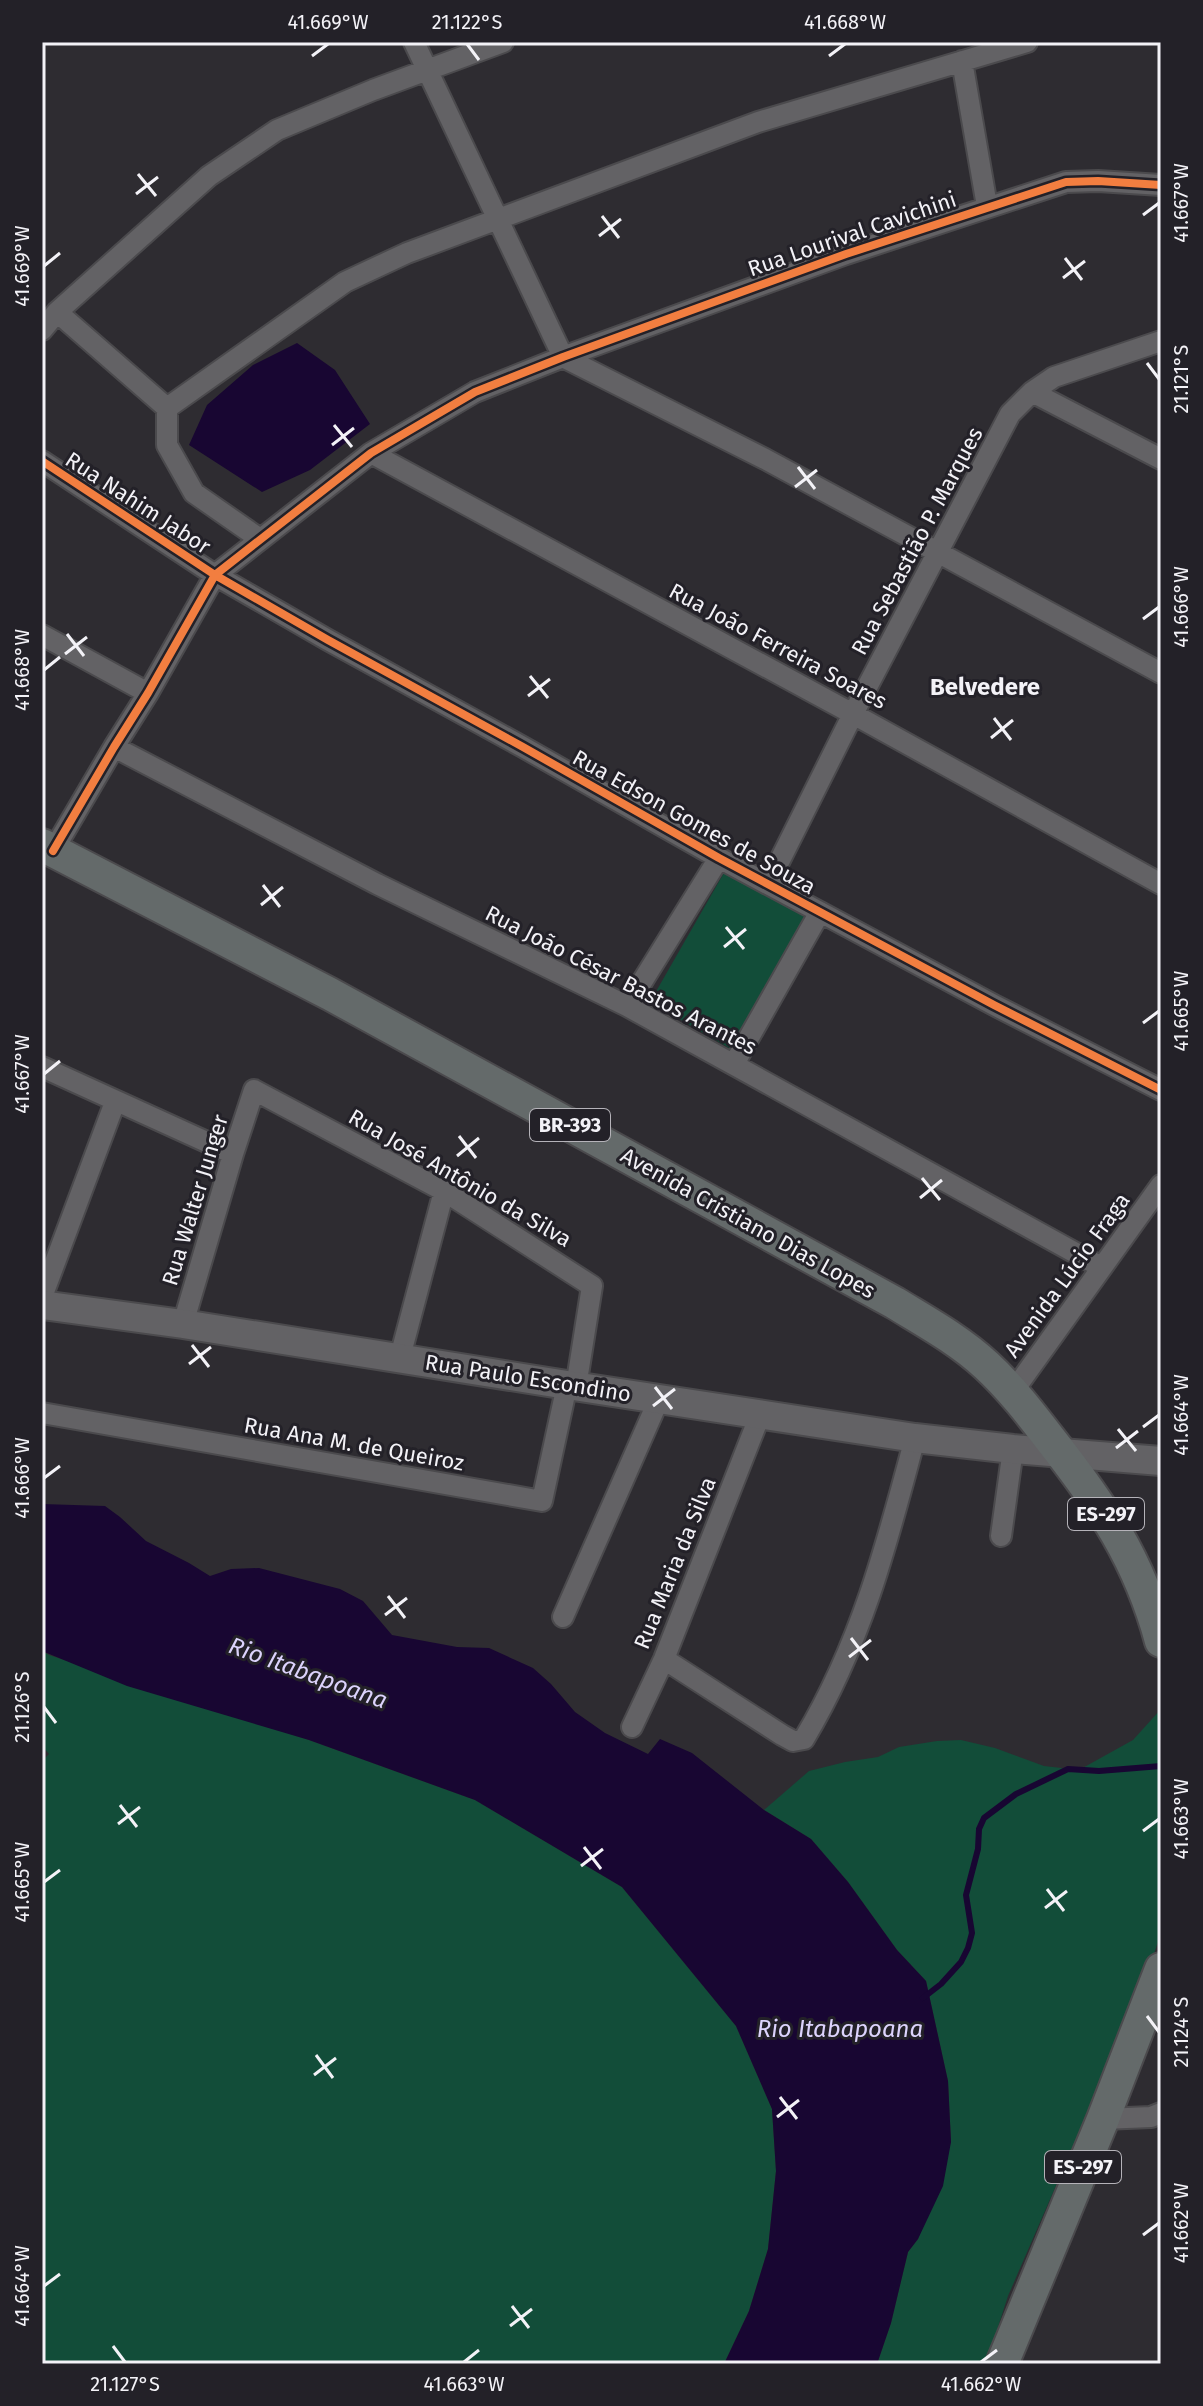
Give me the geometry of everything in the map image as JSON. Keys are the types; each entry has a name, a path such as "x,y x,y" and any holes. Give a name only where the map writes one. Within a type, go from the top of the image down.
{"main road":[{"name":"Avenida Cristiano Dias Lopes","path":"47,848 344,1002 895,1303 970,1351 1012,1393 1062,1454 1121,1537 1141,1581 1161,1641"},
{"name":"Rua Paulo Escondino","path":"42,1305 400,1357 915,1438 1161,1461"},
{"name":"ES-297","path":"1002,2364 1161,1969"}],"street":[{"path":"414,42 563,357 765,459 1161,673"},
{"path":"42,330 57,312 209,176 277,130 373,90 503,42"},
{"path":"167,408 345,282 407,253 758,122 1027,42"},
{"path":"962,61 987,206"},
{"name":"Rua Lourival Cavichini","path":"215,575 371,453 475,392 846,254 1066,182 1161,185"},
{"path":"57,312 167,408 167,445 194,493 260,539"},
{"name":"Rua Sebastião P. Marques","path":"768,884 1010,414 1032,392 1054,377 1161,341"},
{"path":"1032,392 1161,459"},
{"name":"Rua João Ferreira Soares","path":"371,453 1161,884"},
{"name":"Rua Nahim Jabor","path":"42,461 215,575"},
{"path":"47,848 148,693 215,575"},
{"name":"Rua Edson Gomes de Souza","path":"215,575 719,858 1161,1090"},
{"path":"42,635 148,693"},
{"name":"Rua João César Bastos Arantes","path":"114,747 377,884 627,1006 1101,1267"},
{"path":"627,1006 719,858"},
{"path":"734,1064 820,912"},
{"path":"42,1067 233,1154"},
{"name":"Rua Walter Junger","path":"183,1324 254,1090"},
{"name":"Rua José Antônio da Silva","path":"254,1090 444,1191 592,1286 572,1386"},
{"path":"42,1297 115,1102"},
{"name":"Avenida Lúcio Fraga","path":"1012,1393 1161,1185"},
{"path":"400,1357 444,1191"},
{"name":"Rua Ana M. de Queiroz","path":"42,1413 542,1501 572,1386"},
{"path":"563,1617 659,1399"},
{"name":"Rua Maria da Silva","path":"632,1727 664,1659 760,1415"},
{"path":"664,1659 782,1735 793,1741 804,1739 836,1681 858,1630 915,1438"},
{"path":"1001,1536 1013,1449"},
{"path":"1103,2119 1151,2117 1161,2113"}],"green space":[{"path":"725,871 807,918 731,1049 650,1002"},
{"path":"42,1651 309,1740 475,1800 622,1887 736,2026 772,2109 776,2171 768,2249 749,2311 724,2364 42,2364 42,1761 49,1754 42,1746"},
{"path":"1161,1709 1161,1933 1130,2025 1092,2103 1008,2296 986,2364 877,2364 891,2323 908,2252 918,2239 951,2142 948,2081 926,1981 897,1950 848,1882 811,1839 764,1810 809,1771 878,1757 899,1747 937,1741 961,1740 995,1748 1044,1766 1079,1770 1133,1740"}],"water":[{"path":"297,343 335,370 370,424 310,470 262,492 189,445 207,405 253,365"},
{"name":"Rio Itabapoana","path":"42,1504 105,1506 146,1541 210,1576 231,1569 259,1568 340,1589 363,1601 392,1635 457,1647 489,1648 533,1668 575,1712 605,1733 648,1754 660,1739 692,1753 764,1810 811,1839 848,1882 897,1950 926,1981 948,2081 951,2142 943,2186 918,2239 908,2252 891,2323 877,2364 724,2364 749,2311 768,2249 776,2171 772,2109 736,2026 622,1887 475,1800 309,1740 127,1686 42,1651"}],"waterway":[{"path":"923,1998 961,1962 968,1948 972,1933 966,1895 984,1818 1016,1794 1068,1769 1099,1771 1161,1766"}],"cycle path":[{"path":"53,851 215,575 371,453 475,392 846,254 1066,182 1161,185"},
{"path":"42,461 215,575 328,640 719,858 1161,1090"}],"district":[{"name":"Belvedere","path":"985,687"}]}
